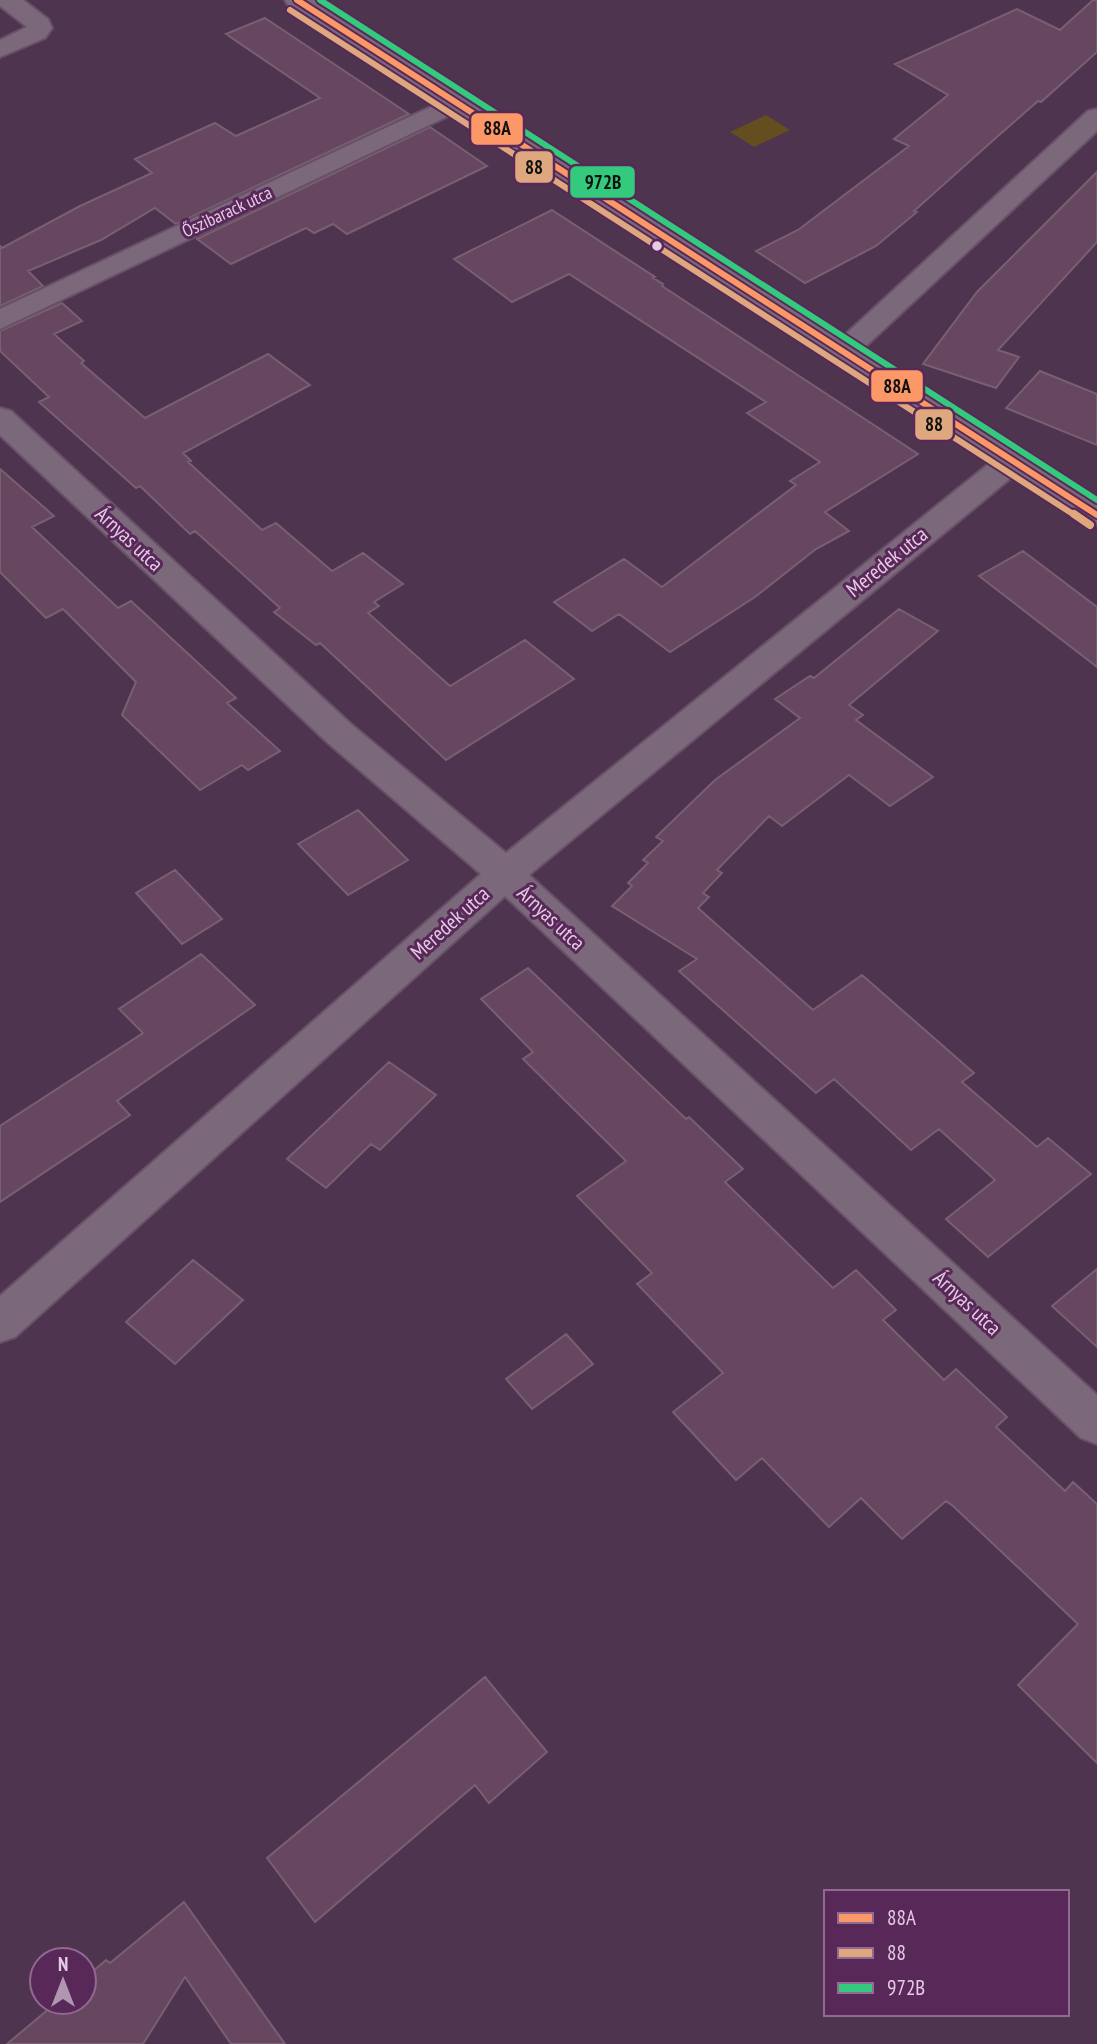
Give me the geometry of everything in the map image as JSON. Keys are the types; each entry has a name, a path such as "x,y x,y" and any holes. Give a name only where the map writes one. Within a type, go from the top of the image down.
{"street":[{"path":"0,50 36,33 40,28 39,24 8,0"},
{"path":"297,0 454,104 1097,515"},
{"name":"Őszibarack utca","path":"0,320 454,104"},
{"path":"843,352 1097,117"},
{"name":"Árnyas utca","path":"0,418 340,734 478,849 1097,1424"},
{"name":"Meredek utca","path":"0,1323 504,875 1012,461"}],"shaded area":[{"path":"766,115 790,130 754,147 730,132"}],"building":[{"path":"1093,0 1097,0 1097,52 998,136 914,211 917,212 876,246 805,283 756,251 798,230 909,146 894,139 948,95 895,64 1017,9 1060,30"},
{"path":"265,18 409,114 176,224 155,208 101,240 28,271 43,286 0,306 0,246 2,248 80,206 152,173 135,159 215,123 236,136 320,98 226,34"},
{"path":"430,127 487,166 347,234 333,224 314,233 306,228 231,264 197,239"},
{"path":"1097,172 1097,242 998,350 1019,357 996,388 923,364 977,292"},
{"path":"552,210 655,277 653,278 663,284 662,286 918,454 825,512 849,531 816,549 755,597 670,652 619,614 592,631 554,602 624,559 662,587 796,485 790,481 820,462 747,413 766,402 569,274 512,302 454,259"},
{"path":"62,303 82,321 54,334 84,361 81,363 145,418 268,354 310,385 183,453 191,461 188,462 262,530 276,523 332,571 363,553 403,584 374,602 379,606 368,613 450,686 525,640 574,679 446,760 320,643 316,645 274,612 280,608 195,531 190,534 140,486 136,488 39,402 49,397 0,351 0,331"},
{"path":"1040,371 1097,394 1097,445 1006,408"},
{"path":"0,469 54,516 32,527 118,608 131,601 236,698 227,703 280,751 248,770 242,765 200,790 122,715 136,682 63,609 46,618 0,572"},
{"path":"1023,551 1097,607 1097,667 979,576"},
{"path":"899,609 938,631 849,705 863,715 856,720 933,777 890,806 849,775 782,826 769,816 717,870 722,873 703,893 709,897 698,908 813,1010 862,975 974,1073 962,1082 1037,1147 1048,1138 1091,1174 988,1257 946,1219 995,1180 939,1129 911,1150 834,1079 816,1093 679,971 697,959 612,906 632,886 628,883 648,863 643,860 663,841 656,837 715,780 800,718 775,699 810,676 814,678"},
{"path":"358,810 408,860 348,895 298,844"},
{"path":"175,870 222,919 182,944 136,893"},
{"path":"201,954 255,1005 117,1101 130,1115 0,1202 0,1126 143,1033 119,1009"},
{"path":"528,968 686,1119 689,1117 743,1169 725,1182 833,1288 856,1270 896,1310 883,1320 944,1380 956,1369 1007,1417 996,1427 1065,1491 1073,1482 1097,1504 1097,1763 1018,1685 1078,1624 953,1506 946,1501 902,1539 861,1498 829,1527 762,1458 736,1480 673,1412 723,1373 637,1284 652,1273 577,1196 626,1161 523,1059 533,1052 481,999"},
{"path":"389,1062 436,1095 380,1150 371,1144 326,1188 287,1159"},
{"path":"193,1260 243,1300 175,1364 126,1322"},
{"path":"1097,1269 1097,1347 1052,1306"},
{"path":"566,1334 593,1364 532,1409 506,1379"},
{"path":"485,1677 547,1752 489,1803 475,1785 315,1922 267,1858"},
{"path":"184,1902 285,2044 231,2044 185,1977 143,2044 7,2044 40,2016 98,2016 98,1967 106,1960 110,1963"}],"transit line":[{"name":"88A","path":"297,0 1097,515"},
{"name":"972B","path":"320,0 1097,500"},
{"name":"88","path":"290,10 1090,525"}]}
